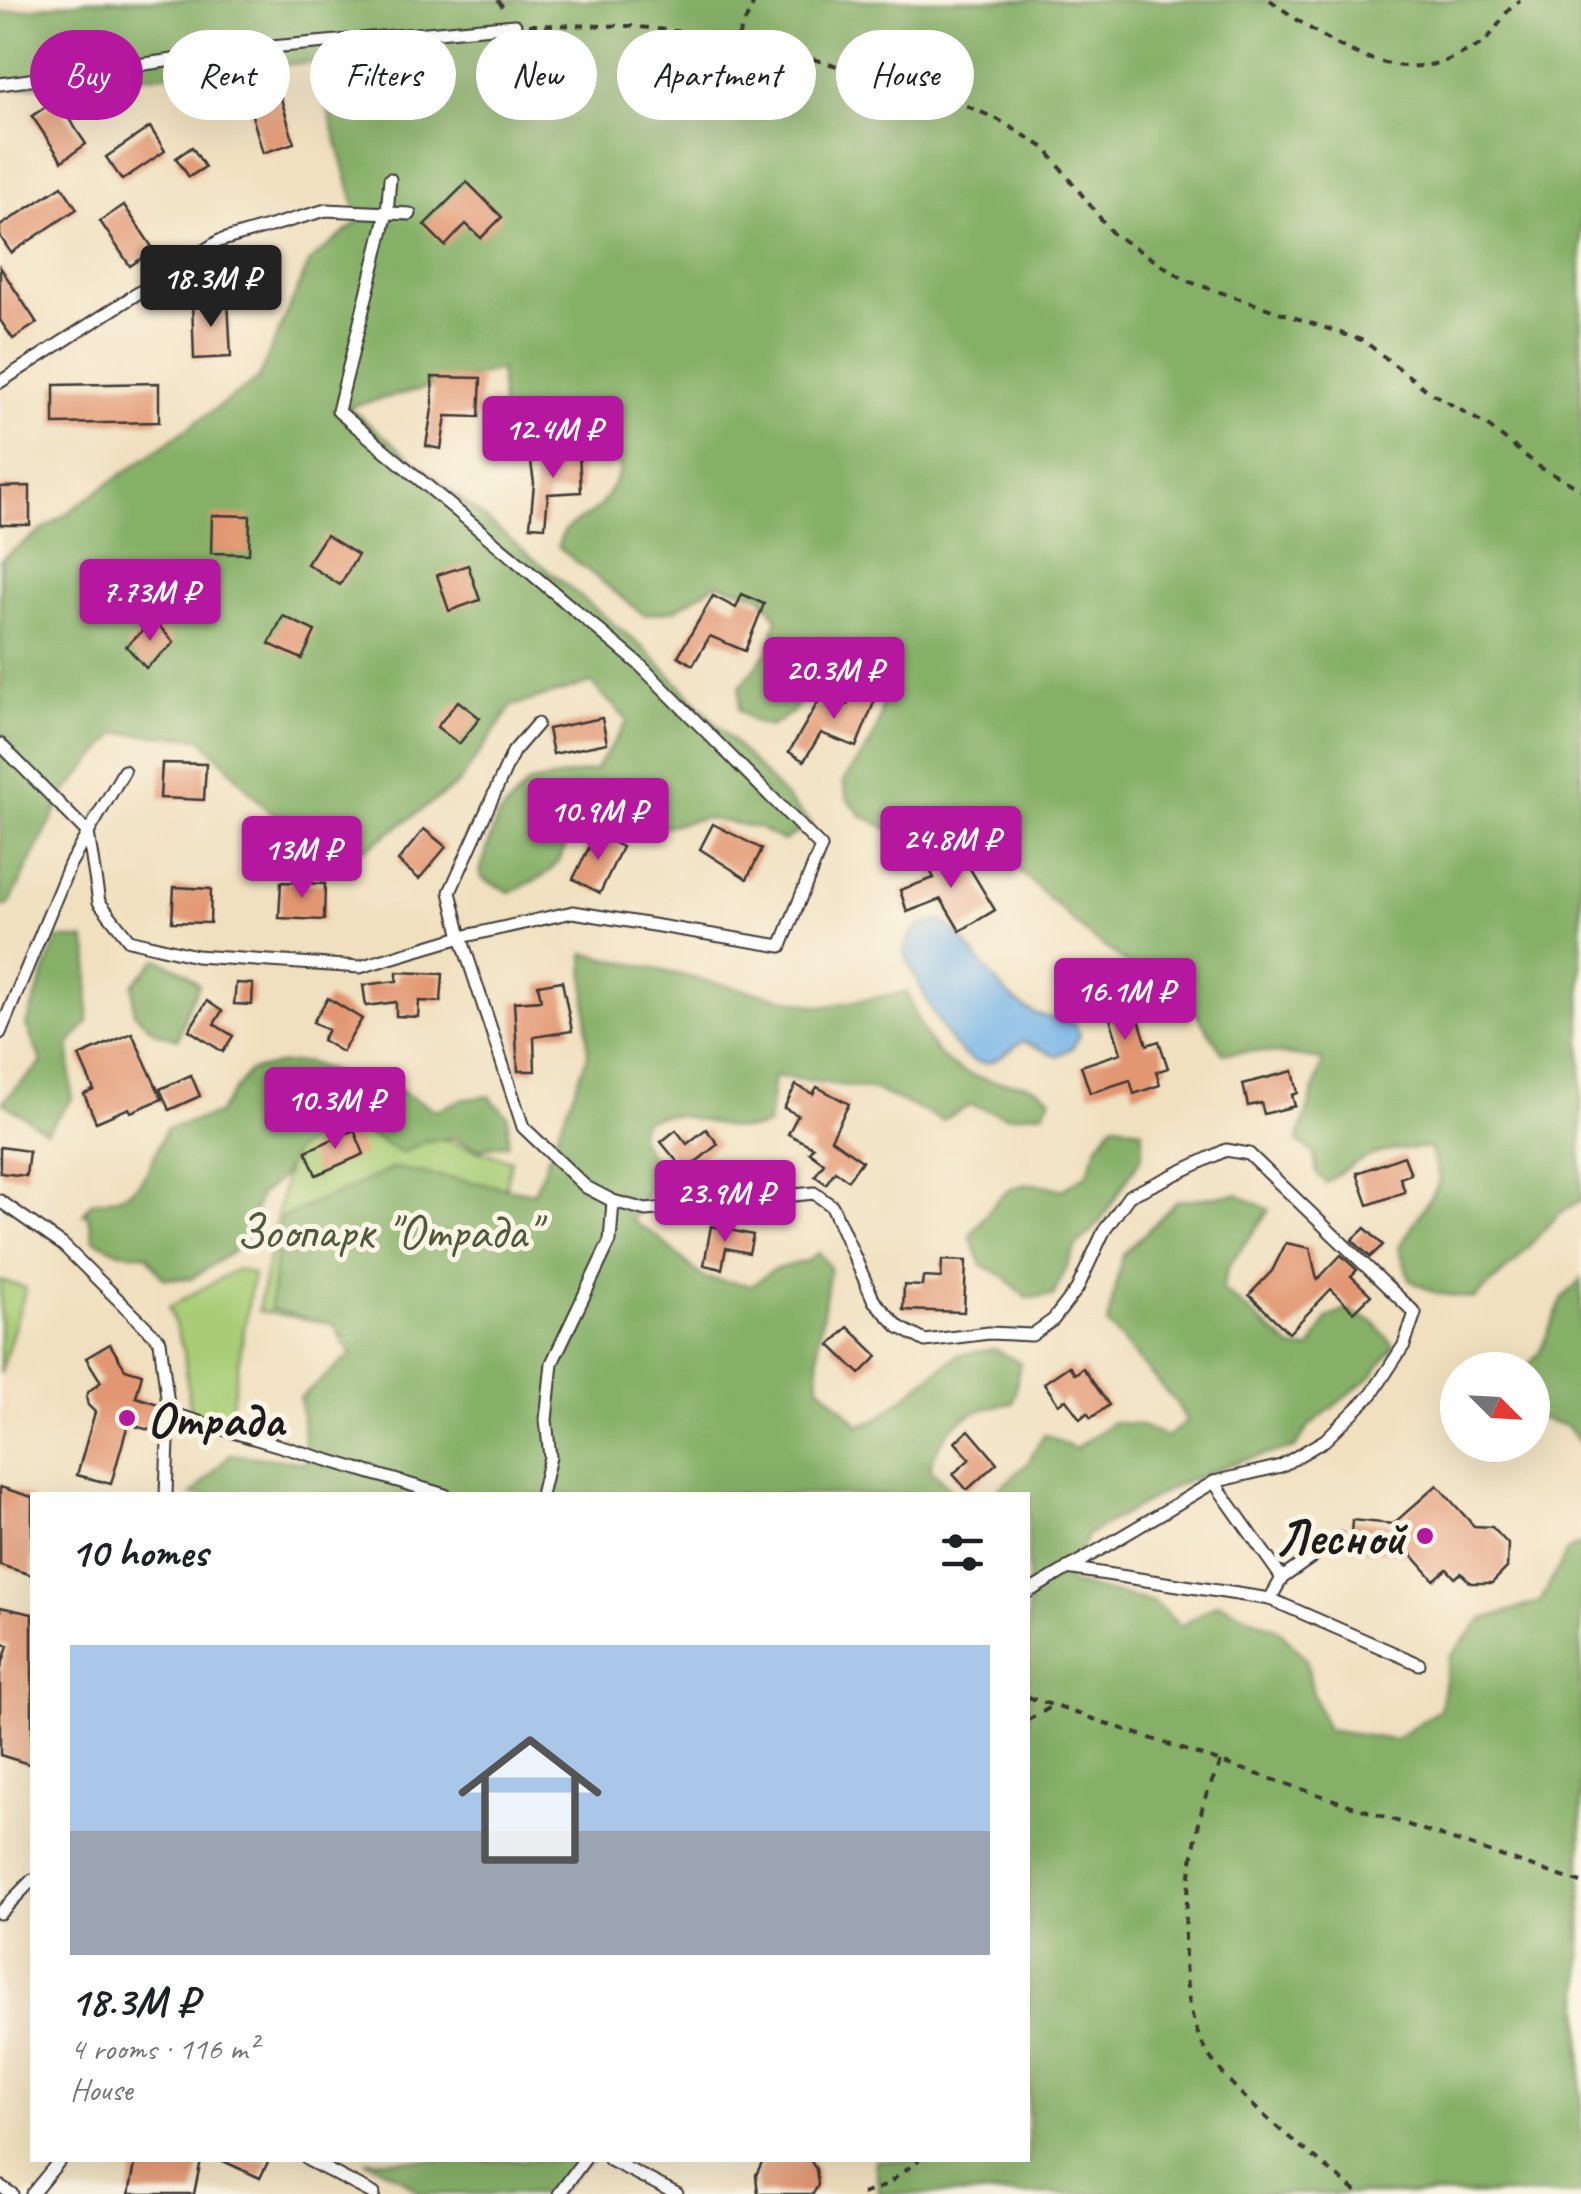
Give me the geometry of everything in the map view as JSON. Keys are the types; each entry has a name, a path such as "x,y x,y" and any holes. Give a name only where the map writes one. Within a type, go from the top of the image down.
{"lane":[{"path":"0,84 260,48 515,25"},
{"path":"0,744 88,833 99,902 129,940 196,956 360,966 573,912 781,946 821,847 639,664 338,410 387,213 390,179"},
{"path":"0,382 219,242 326,210 410,214"},
{"path":"536,724 513,752 450,892 461,938 523,1127 586,1187 614,1201 646,1210 814,1193 832,1206 874,1301 899,1326 925,1341 989,1333 1032,1335 1054,1320 1077,1289 1104,1231 1128,1196 1226,1150 1249,1154 1416,1313 1404,1345 1372,1394 1325,1440 1281,1466 1214,1482 1030,1591"},
{"path":"0,1032 70,864 124,771"},
{"path":"542,1492 550,1457 546,1420 552,1363 610,1241 614,1201"},
{"path":"0,1202 63,1245 160,1341 170,1413 166,1492"},
{"path":"170,1413 435,1492"},
{"path":"1214,1482 1282,1578"},
{"path":"1270,1598 1282,1578 1339,1538"},
{"path":"1068,1568 1270,1598 1419,1664"},
{"path":"0,1913 30,1882"},
{"path":"32,2194 58,2162"},
{"path":"312,2162 374,2194"},
{"path":"559,2194 583,2162"},
{"path":"614,2162 677,2194"},
{"path":"0,2186 12,2194"}],"path":[{"path":"742,30 755,0"},
{"path":"1270,0 1328,40 1402,68 1442,64 1485,42 1508,8 1520,0"},
{"path":"515,25 667,30"},
{"path":"816,60 944,96 997,119 1044,148 1112,233 1187,282 1364,341 1428,391 1488,426 1541,468 1581,489"},
{"path":"1030,1698 1581,1884"},
{"path":"1030,1719 1053,1706"},
{"path":"1220,1762 1204,1802 1192,1873 1186,1953 1190,2015 1209,2056 1246,2100 1359,2194"},
{"path":"862,2194 886,2186 916,2162"}],"green space":[{"path":"90,0 1581,0 1581,1200 1558,1214 1514,1263 1474,1299 1435,1293 1410,1280 1399,1248 1440,1181 1430,1148 1374,1155 1326,1183 1317,1174 1314,1154 1298,1141 1323,1060 1258,1051 1223,1053 1197,1014 1087,934 1019,870 968,840 901,835 863,816 847,799 843,781 876,732 881,698 817,675 793,712 770,727 752,721 739,710 740,687 768,651 777,618 761,596 717,583 675,610 644,615 558,547 569,527 599,507 621,470 596,434 567,419 550,425 522,449 505,454 500,370 348,407 647,651 811,824 783,841 759,828 705,818 641,831 601,821 568,839 553,868 532,882 510,892 483,879 480,872 497,818 529,783 595,770 628,721 591,683 512,706 458,784 366,849 270,813 201,738 117,733 65,793 9,905 0,907 0,560 258,379 310,261 359,221 331,120 456,120 456,30 310,30 310,62 290,64 290,30 163,30 163,75 143,77 143,30 30,30 30,86 0,89 0,13"},
{"path":"57,939 84,939 89,953 88,1022 69,1045 72,1099 46,1131 2,1102 42,1063 26,1025"},
{"path":"584,953 822,1007 907,992 927,1039 946,1061 974,1076 1028,1085 1051,1098 1044,1112 1007,1116 971,1105 942,1120 876,1090 774,1076 768,1125 736,1128 675,1115 659,1116 643,1121 638,1135 657,1168 632,1221 656,1236 704,1278 752,1285 773,1270 807,1261 819,1252 830,1268 818,1344 819,1385 859,1425 875,1421 957,1355 995,1349 1020,1363 1013,1403 984,1409 960,1421 935,1453 930,1468 952,1492 195,1492 230,1454 307,1463 300,1398 352,1354 333,1324 270,1309 281,1218 394,1168 534,1193 588,1055"},
{"path":"157,959 184,971 199,985 178,1039 155,1032 134,1013 133,984"},
{"path":"307,1062 359,1082 387,1084 436,1110 461,1100 489,1096 508,1116 508,1144 480,1149 454,1138 426,1141 401,1153 353,1125 324,1129 294,1152 281,1178 259,1196 238,1248 191,1279 163,1278 147,1255 120,1252 94,1240 88,1214 83,1214 92,1202 123,1195 141,1180 166,1129 217,1114 249,1071"},
{"name":"Зоопарк \"Отрада\"","path":"358,1115 511,1160 472,1348 258,1311 292,1142"},
{"path":"1114,1123 1142,1130 1142,1156 1098,1225 1076,1246 1053,1296 1026,1298 1006,1278 982,1265 970,1236 1008,1191 1030,1184 1063,1190 1088,1173 1097,1146"},
{"path":"1238,1194 1269,1210 1228,1267 1222,1289 1292,1348 1310,1350 1328,1318 1346,1310 1374,1322 1394,1346 1373,1375 1309,1426 1295,1448 1242,1460 1179,1484 1087,1535 1068,1583 1153,1602 1181,1626 1218,1603 1278,1629 1306,1658 1313,1695 1327,1730 1394,1740 1440,1709 1449,1657 1483,1619 1540,1602 1568,1550 1581,1544 1581,2194 879,2194 875,2162 1030,2162 1030,1492 995,1492 1028,1463 1044,1434 1075,1449 1113,1422 1139,1425 1166,1437 1187,1422 1177,1404 1107,1324 1122,1256 1177,1201"},
{"path":"237,1269 253,1274 231,1409 223,1422 190,1411 184,1352 169,1307"},
{"path":"1581,1279 1581,1444 1566,1426 1550,1421 1550,1352 1539,1352 1563,1298"},
{"path":"0,1280 26,1288 0,1374"},
{"path":"369,2162 589,2162 557,2194 420,2194 401,2178"}],"water":[{"path":"943,921 1020,1005 1039,1015 1074,1023 1080,1035 1073,1047 1057,1056 1023,1041 999,1058 983,1063 971,1060 959,1050 936,1018 904,952 917,929"}],"building":[{"path":"35,120 70,120 86,144 62,161"},
{"path":"253,120 287,120 294,143 263,153"},
{"path":"150,127 165,151 122,180 106,157"},
{"path":"192,147 205,167 189,177 176,158"},
{"path":"467,182 502,217 481,238 466,224 445,246 424,225"},
{"path":"62,186 77,209 11,253 0,236 0,226"},
{"path":"124,205 154,250 130,266 100,221"},
{"path":"0,267 37,323 13,339 0,320"},
{"path":"228,300 231,357 194,359 192,302"},
{"path":"432,377 481,378 479,417 446,416 441,449 426,446 433,403"},
{"path":"159,383 159,422 54,424 54,385"},
{"path":"579,453 581,492 548,494 545,527 530,526 534,483 530,456"},
{"path":"30,486 30,525 0,525 0,487"},
{"path":"212,515 250,516 249,554 211,553"},
{"path":"326,535 358,555 340,585 307,564"},
{"path":"468,565 480,600 449,611 437,575"},
{"path":"742,594 764,604 745,651 710,636 693,665 678,656 713,596 736,608"},
{"path":"283,616 315,631 302,659 269,644"},
{"path":"154,620 174,643 146,668 126,646"},
{"path":"853,691 875,700 856,747 821,733 804,761 789,752 824,692 847,705"},
{"path":"458,701 480,718 459,744 437,727"},
{"path":"602,718 607,743 553,754 548,729"},
{"path":"162,763 206,764 204,800 160,798"},
{"path":"713,824 762,849 747,879 700,849"},
{"path":"424,829 446,847 419,879 398,861"},
{"path":"596,834 622,847 600,893 573,879"},
{"path":"958,849 995,910 960,931 941,899 907,912 900,890 934,878 928,867"},
{"path":"281,882 325,884 324,920 279,918"},
{"path":"174,887 211,889 210,923 172,922"},
{"path":"1123,969 1147,1045 1159,1041 1168,1068 1156,1072 1160,1085 1134,1094 1130,1080 1090,1093 1081,1066 1121,1053 1097,977"},
{"path":"397,972 443,974 441,1002 419,1001 418,1017 396,1016 396,1002 366,1006 363,985 397,981"},
{"path":"562,981 572,1031 534,1037 535,1071 518,1071 514,1002 541,1000 538,985"},
{"path":"236,983 253,984 252,1005 234,1004"},
{"path":"328,998 362,1019 342,1052 322,1040 328,1030 313,1022"},
{"path":"207,1001 222,1011 214,1024 233,1036 223,1052 189,1030"},
{"path":"132,1033 162,1099 96,1122 84,1094 94,1090 79,1056"},
{"path":"1293,1071 1298,1093 1292,1095 1295,1106 1264,1114 1261,1103 1248,1106 1243,1084"},
{"path":"191,1075 200,1096 169,1110 160,1089"},
{"path":"796,1085 813,1094 817,1087 849,1104 831,1139 862,1161 848,1180 835,1171 826,1184 815,1176 824,1163 809,1152 813,1147 788,1134 798,1115 784,1108"},
{"path":"706,1129 718,1144 685,1171 661,1142 676,1130 687,1144"},
{"path":"354,1130 364,1154 316,1175 306,1151"},
{"path":"0,1147 29,1151 26,1176 0,1173"},
{"path":"1404,1156 1411,1174 1400,1178 1405,1192 1368,1205 1357,1173"},
{"path":"711,1226 753,1235 749,1253 726,1248 722,1269 704,1265"},
{"path":"1365,1228 1383,1245 1370,1257 1352,1240"},
{"path":"1286,1243 1310,1248 1317,1280 1341,1255 1357,1270 1351,1276 1371,1295 1354,1312 1331,1289 1289,1333 1249,1295 1272,1271"},
{"path":"942,1260 966,1261 964,1312 903,1310 904,1285 922,1286 923,1277 941,1278"},
{"path":"848,1327 878,1356 860,1374 830,1345"},
{"name":"Отрада","path":"110,1344 125,1369 142,1374 136,1397 158,1404 160,1413 156,1432 128,1424 111,1484 77,1475 95,1412 86,1397 101,1382 86,1358"},
{"path":"1069,1366 1075,1374 1083,1368 1109,1405 1091,1418 1087,1413 1080,1419 1066,1399 1058,1404 1044,1383"},
{"path":"969,1430 997,1463 967,1490 953,1474 970,1459 955,1442"},
{"name":"Лесной","path":"1437,1485 1474,1526 1492,1527 1508,1544 1507,1568 1492,1583 1471,1583 1461,1573 1455,1578 1447,1569 1434,1580 1411,1554 1350,1548 1352,1520 1393,1524"},
{"path":"0,1487 30,1496 30,1574 0,1565"},
{"path":"0,1607 30,1614 30,1764 0,1755 0,1672 8,1645 0,1644"},
{"path":"136,2162 201,2162 194,2194 129,2194"},
{"path":"225,2162 268,2162 260,2178"},
{"path":"762,2162 811,2162 818,2185 813,2194 758,2194 756,2175"}],"place":[{"name":"Отрада","path":"127,1418"},
{"name":"Лесной","path":"1425,1536"}]}
